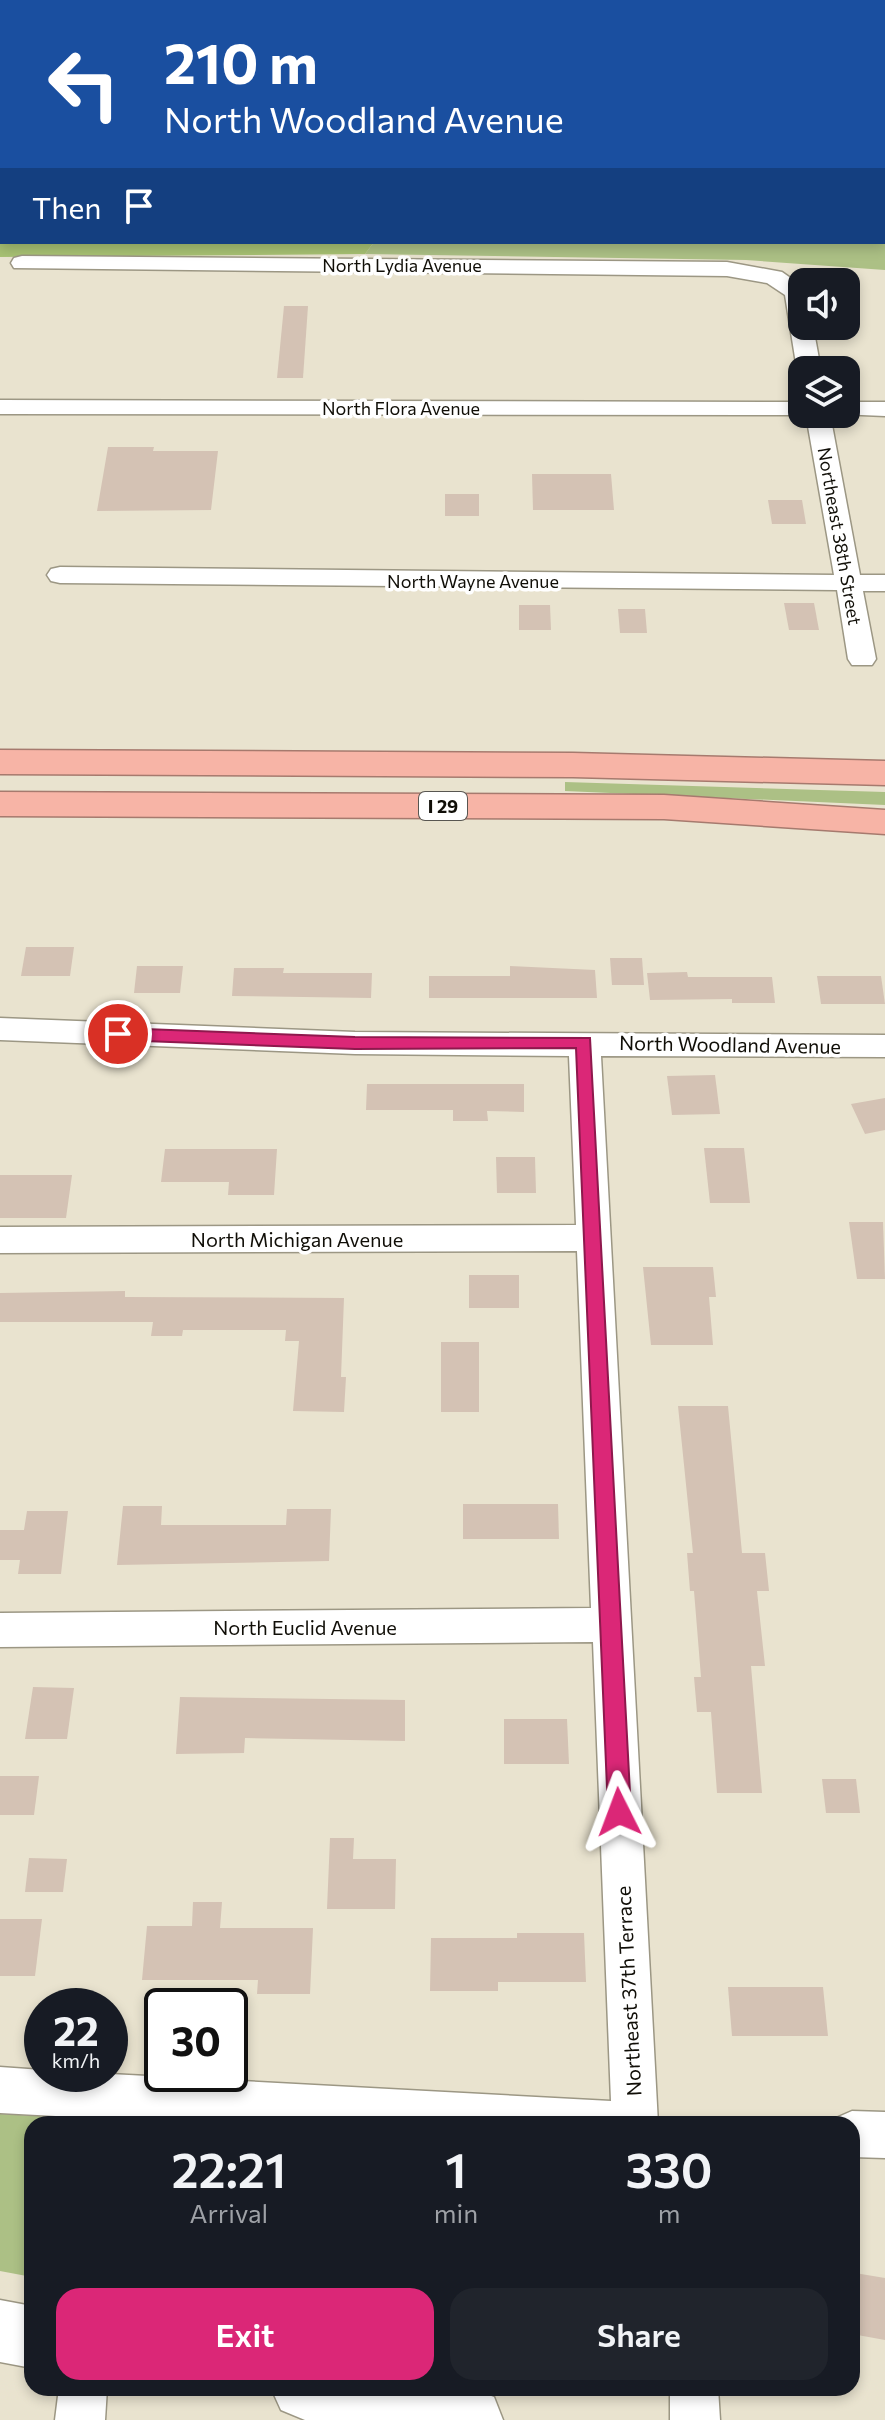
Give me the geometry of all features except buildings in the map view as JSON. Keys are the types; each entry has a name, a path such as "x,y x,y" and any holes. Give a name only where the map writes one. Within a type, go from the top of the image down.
{"highway":[{"name":"I 29","path":"0,762 573,765 885,772"},
{"name":"I 29","path":"0,804 664,807 885,822"}],"main road":[{"path":"0,2331 24,2336"},
{"path":"345,2396 471,2420"}],"street":[{"name":"North Lydia Avenue","path":"22,263 598,266 727,269 763,273 780,280 796,292 807,356"},
{"name":"North Flora Avenue","path":"0,407 788,409"},
{"path":"860,409 885,409"},
{"name":"Northeast 38th Street","path":"821,428 862,659"},
{"name":"North Wayne Avenue","path":"60,575 885,583"},
{"name":"North Woodland Avenue","path":"0,1029 355,1043 885,1046"},
{"name":"Northeast 37th Terrace","path":"584,1042 635,2116"},
{"name":"North Michigan Avenue","path":"0,1240 594,1238"},
{"name":"North Euclid Avenue","path":"0,1630 610,1625"},
{"path":"0,2090 469,2116"},
{"path":"860,2134 885,2135"},
{"path":"80,2420 82,2396"},
{"path":"694,2396 695,2420"}],"green space":[{"path":"0,244 372,244 365,254 0,257"},
{"path":"372,244 885,244 885,270 746,260 365,254"},
{"path":"565,782 885,792 885,805 565,791"},
{"path":"0,2114 38,2116 24,2116 24,2276 0,2271"}],"route":[{"path":"118,1034 355,1043 584,1042 619,1812"}]}
